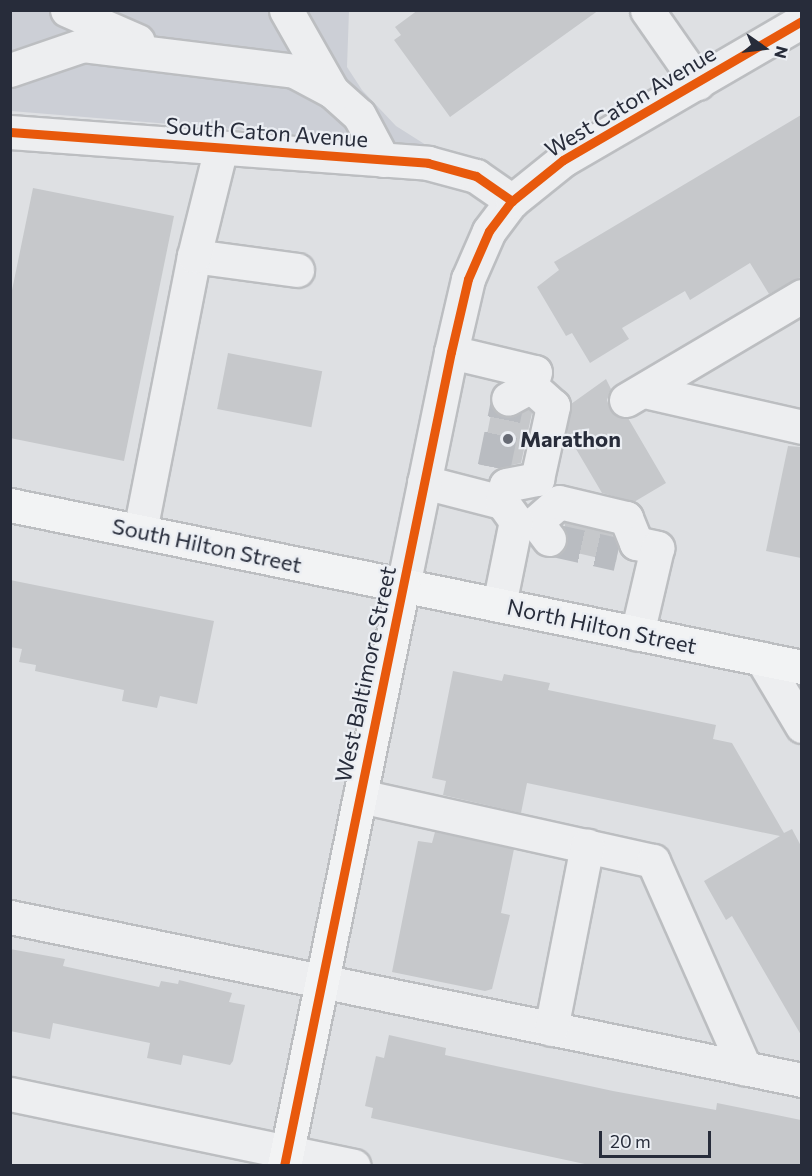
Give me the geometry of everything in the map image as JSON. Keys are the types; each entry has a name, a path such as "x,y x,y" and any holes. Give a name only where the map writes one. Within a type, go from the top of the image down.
{"main road":[{"name":"South Hilton Street","path":"10,505 403,586"},
{"name":"North Hilton Street","path":"403,586 801,667"},
{"name":"West Baltimore Street","path":"285,1159 403,586"}],"street":[{"path":"67,10 172,56"},
{"path":"286,10 332,91"},
{"path":"647,10 699,83"},
{"name":"West Caton Avenue","path":"512,201 563,160 699,83 801,21"},
{"path":"10,70 83,45 294,71 332,91 359,115 383,160"},
{"name":"South Caton Avenue","path":"10,132 428,164 476,176 512,201"},
{"path":"140,531 194,256 221,148"},
{"name":"West Baltimore Street","path":"403,586 468,279 489,231 512,201"},
{"path":"194,256 297,270"},
{"path":"801,296 635,395 801,427"},
{"path":"451,352 535,372 520,392 553,406 525,502 499,605"},
{"path":"424,482 525,502 626,518 648,552 637,634"},
{"path":"762,659 801,726"},
{"path":"360,796 653,861 745,1069"},
{"path":"551,1029 587,846"},
{"path":"10,917 801,1080"},
{"path":"10,1094 285,1159 354,1166"}],"shaded area":[{"path":"10,11 349,11 347,67 362,90 396,126 426,145 11,111"}],"building":[{"path":"418,10 599,10 450,117 394,40 401,35 395,27"},
{"path":"801,115 801,277 769,294 750,263 690,300 685,291 622,328 629,339 590,363 572,333 566,336 537,287 559,270 554,262"},
{"path":"33,188 174,216 124,461 10,438 10,300"},
{"path":"228,353 322,371 311,427 217,409"},
{"path":"606,379 611,389 607,400 610,409 617,417 628,418 666,483 634,502 602,493 566,432 571,404"},
{"name":"Marathon","path":"492,409 507,418 528,409 532,413 521,463 499,468 481,465"},
{"path":"788,446 801,447 801,558 766,551"},
{"path":"564,522 612,534 618,549 616,562 564,550 568,537"},
{"path":"10,580 214,621 197,704 160,696 157,708 122,701 124,690 35,671 36,665 19,662 22,649 10,647"},
{"path":"453,671 502,681 504,674 550,683 548,690 716,725 713,739 732,743 784,833 792,829 801,846 801,1035 732,916 726,920 704,881 780,836 527,783 521,813 443,795 446,781 432,778"},
{"path":"435,832 514,849 501,913 510,915 492,989 485,991 392,972 418,841 432,843"},
{"path":"10,949 65,959 63,966 159,987 161,981 178,984 179,980 232,993 229,1002 245,1005 233,1061 230,1065 183,1055 181,1065 147,1058 150,1043 53,1023 50,1039 10,1031"},
{"path":"389,1035 446,1048 445,1055 613,1091 716,1110 717,1103 801,1120 801,1166 594,1166 371,1118 373,1108 365,1106 376,1056 384,1058"}],"tunnel":[{"path":"494,467 508,399"},
{"path":"549,539 617,554"}],"cycle path":[{"path":"284,1166 451,352 468,279 489,231 512,201 563,160 802,21"},
{"path":"10,132 428,163 476,176 512,201"}],"place":[{"name":"Marathon","path":"508,439"}]}
